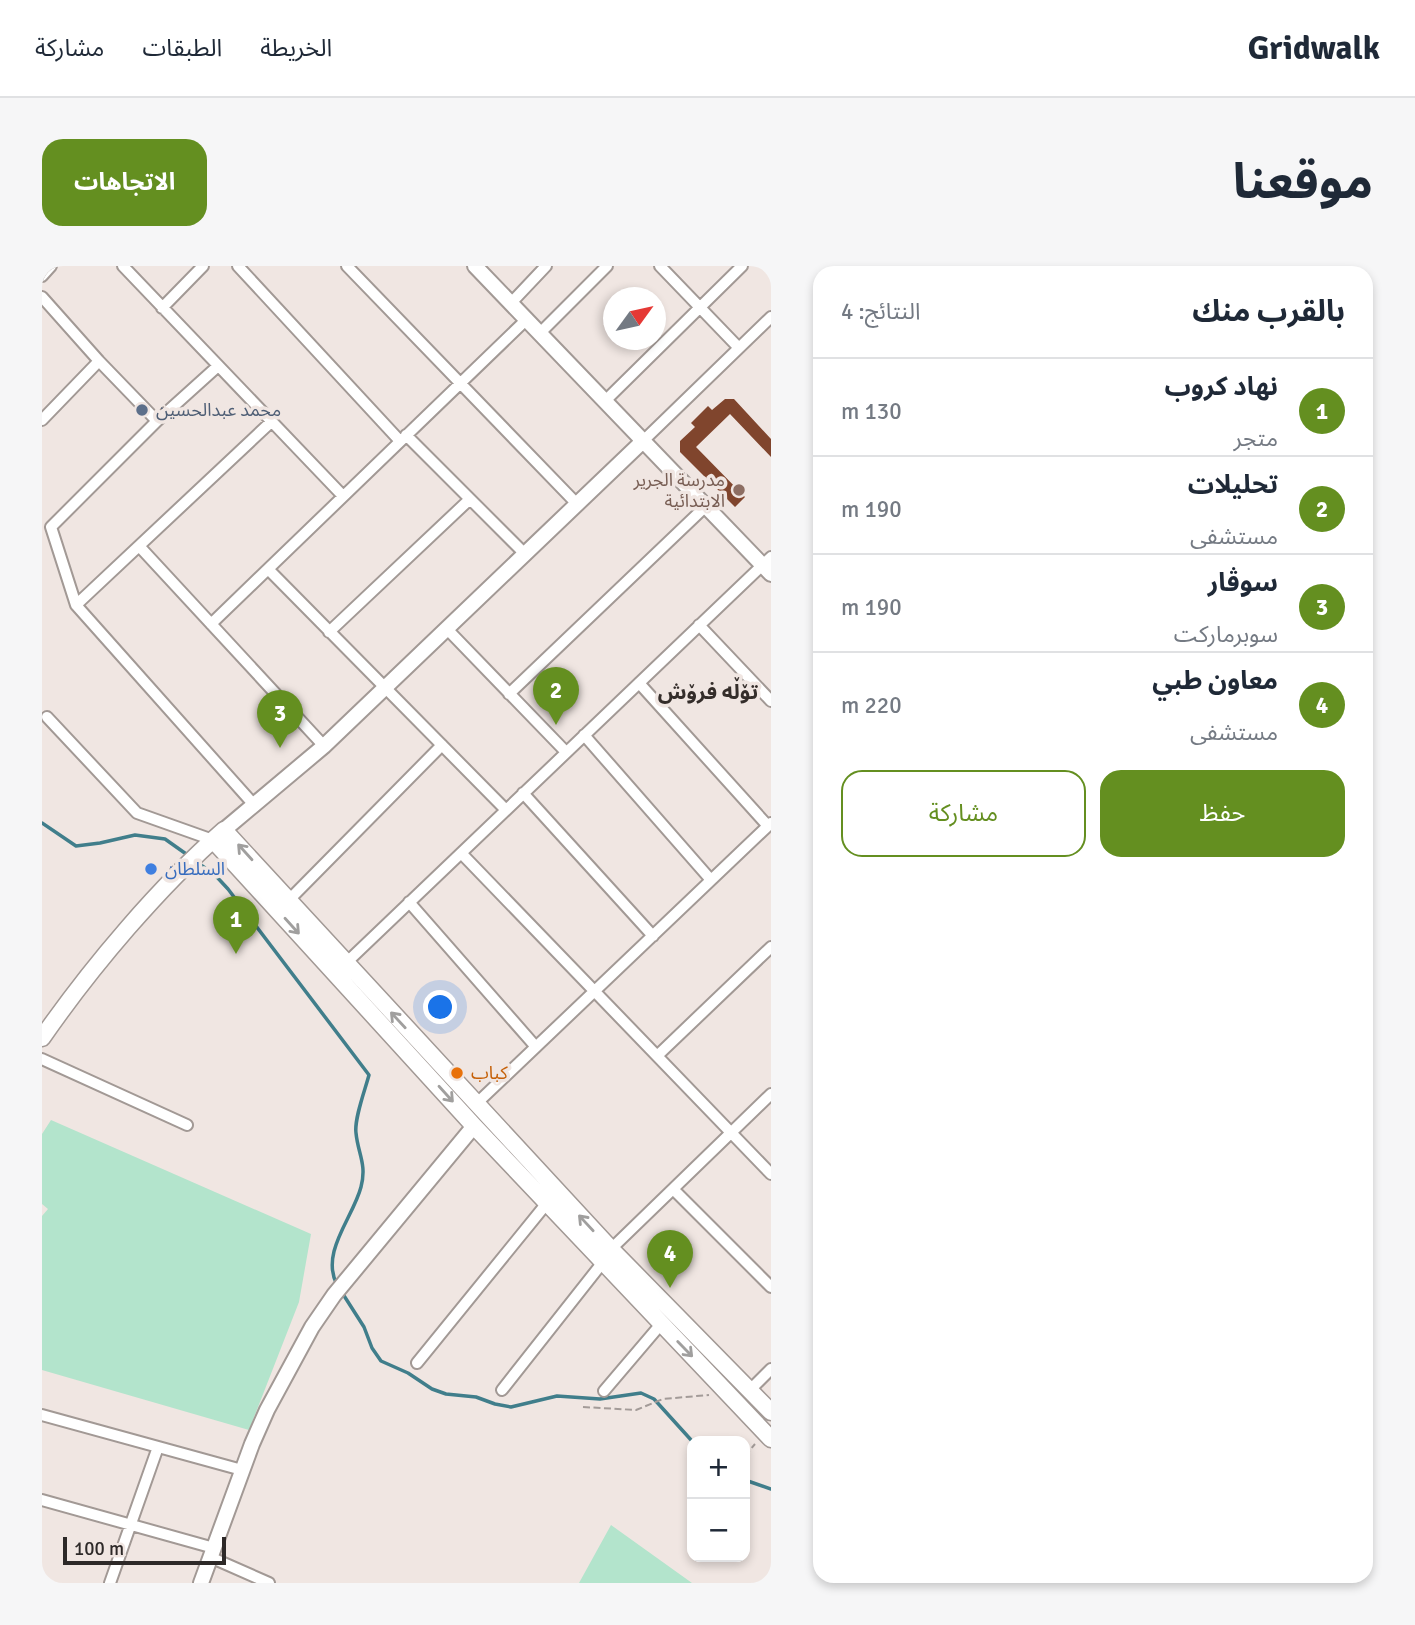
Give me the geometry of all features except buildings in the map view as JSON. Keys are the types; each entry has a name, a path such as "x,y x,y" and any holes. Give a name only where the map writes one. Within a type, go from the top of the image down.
{"main road":[{"path":"42,1038 90,975 192,858 219,835 345,963 476,1104 607,1256 648,1299 771,1412"},
{"path":"279,897 474,1126 547,1203 607,1256"},
{"path":"648,1299 661,1324 768,1436"}],"street":[{"path":"42,276 51,266"},
{"path":"122,266 343,496"},
{"path":"162,308 203,266"},
{"path":"238,266 403,438 526,555"},
{"path":"347,266 578,505"},
{"path":"510,303 546,266"},
{"path":"540,333 607,266"},
{"path":"660,266 739,348"},
{"path":"605,401 742,266"},
{"path":"345,963 699,625 768,565 706,506 477,267"},
{"path":"42,297 157,421"},
{"path":"47,718 138,813 219,835 324,746 448,630 771,317"},
{"path":"211,624 527,319"},
{"path":"42,420 99,361"},
{"path":"218,366 157,421 51,527 76,605 255,806"},
{"path":"76,605 271,422"},
{"path":"329,632 470,499"},
{"path":"509,694 706,506"},
{"path":"139,546 324,746"},
{"path":"268,569 506,810"},
{"path":"699,625 771,701"},
{"path":"448,630 566,752"},
{"path":"476,1104 770,824 639,683"},
{"path":"584,735 711,880"},
{"path":"279,897 442,745"},
{"path":"523,793 653,936"},
{"path":"462,854 771,1174"},
{"path":"409,902 536,1047"},
{"path":"657,1056 771,947"},
{"path":"42,1059 187,1125"},
{"path":"502,1390 607,1256 771,1094"},
{"path":"201,1583 267,1410 312,1327 334,1295 474,1126"},
{"path":"673,1189 771,1287"},
{"path":"417,1363 547,1203"},
{"path":"604,1391 661,1324"},
{"path":"750,1390 771,1370"},
{"path":"42,1415 242,1470"},
{"path":"110,1583 158,1447"},
{"path":"42,1500 131,1525 212,1552 269,1583"}],"path":[{"path":"583,1407 625,1410 653,1405 663,1399 728,1393"},
{"path":"750,1452 768,1436"}],"green space":[{"path":"51,1120 311,1234 299,1302 249,1430 42,1370 42,1216 48,1209 42,1204 42,1134"},
{"path":"611,1525 692,1583 579,1583"}],"waterway":[{"path":"42,823 76,846 135,835 165,839 189,856"},
{"path":"198,863 228,889 369,1075 356,1127 363,1179 332,1260 337,1285"},
{"path":"341,1291 364,1327 372,1348 381,1361 408,1373 432,1389 511,1407 557,1396 600,1399 641,1393 654,1399 687,1436"},
{"path":"750,1482 771,1489"}],"place":[{"name":"محمد عبدالحسين","path":"142,410"},
{"name":"مدرسة الجرير الابتدائية","path":"739,490"},
{"name":"تحلیلات","path":"556,725"},
{"name":"سوڤار","path":"280,748"},
{"name":"السلطان","path":"151,869"},
{"name":"نهاد كروب","path":"236,954"},
{"name":"كباب","path":"457,1073"},
{"name":"معاون طبي","path":"670,1288"}],"district":[{"name":"تۆڵە فرۆش","path":"708,692"}]}
